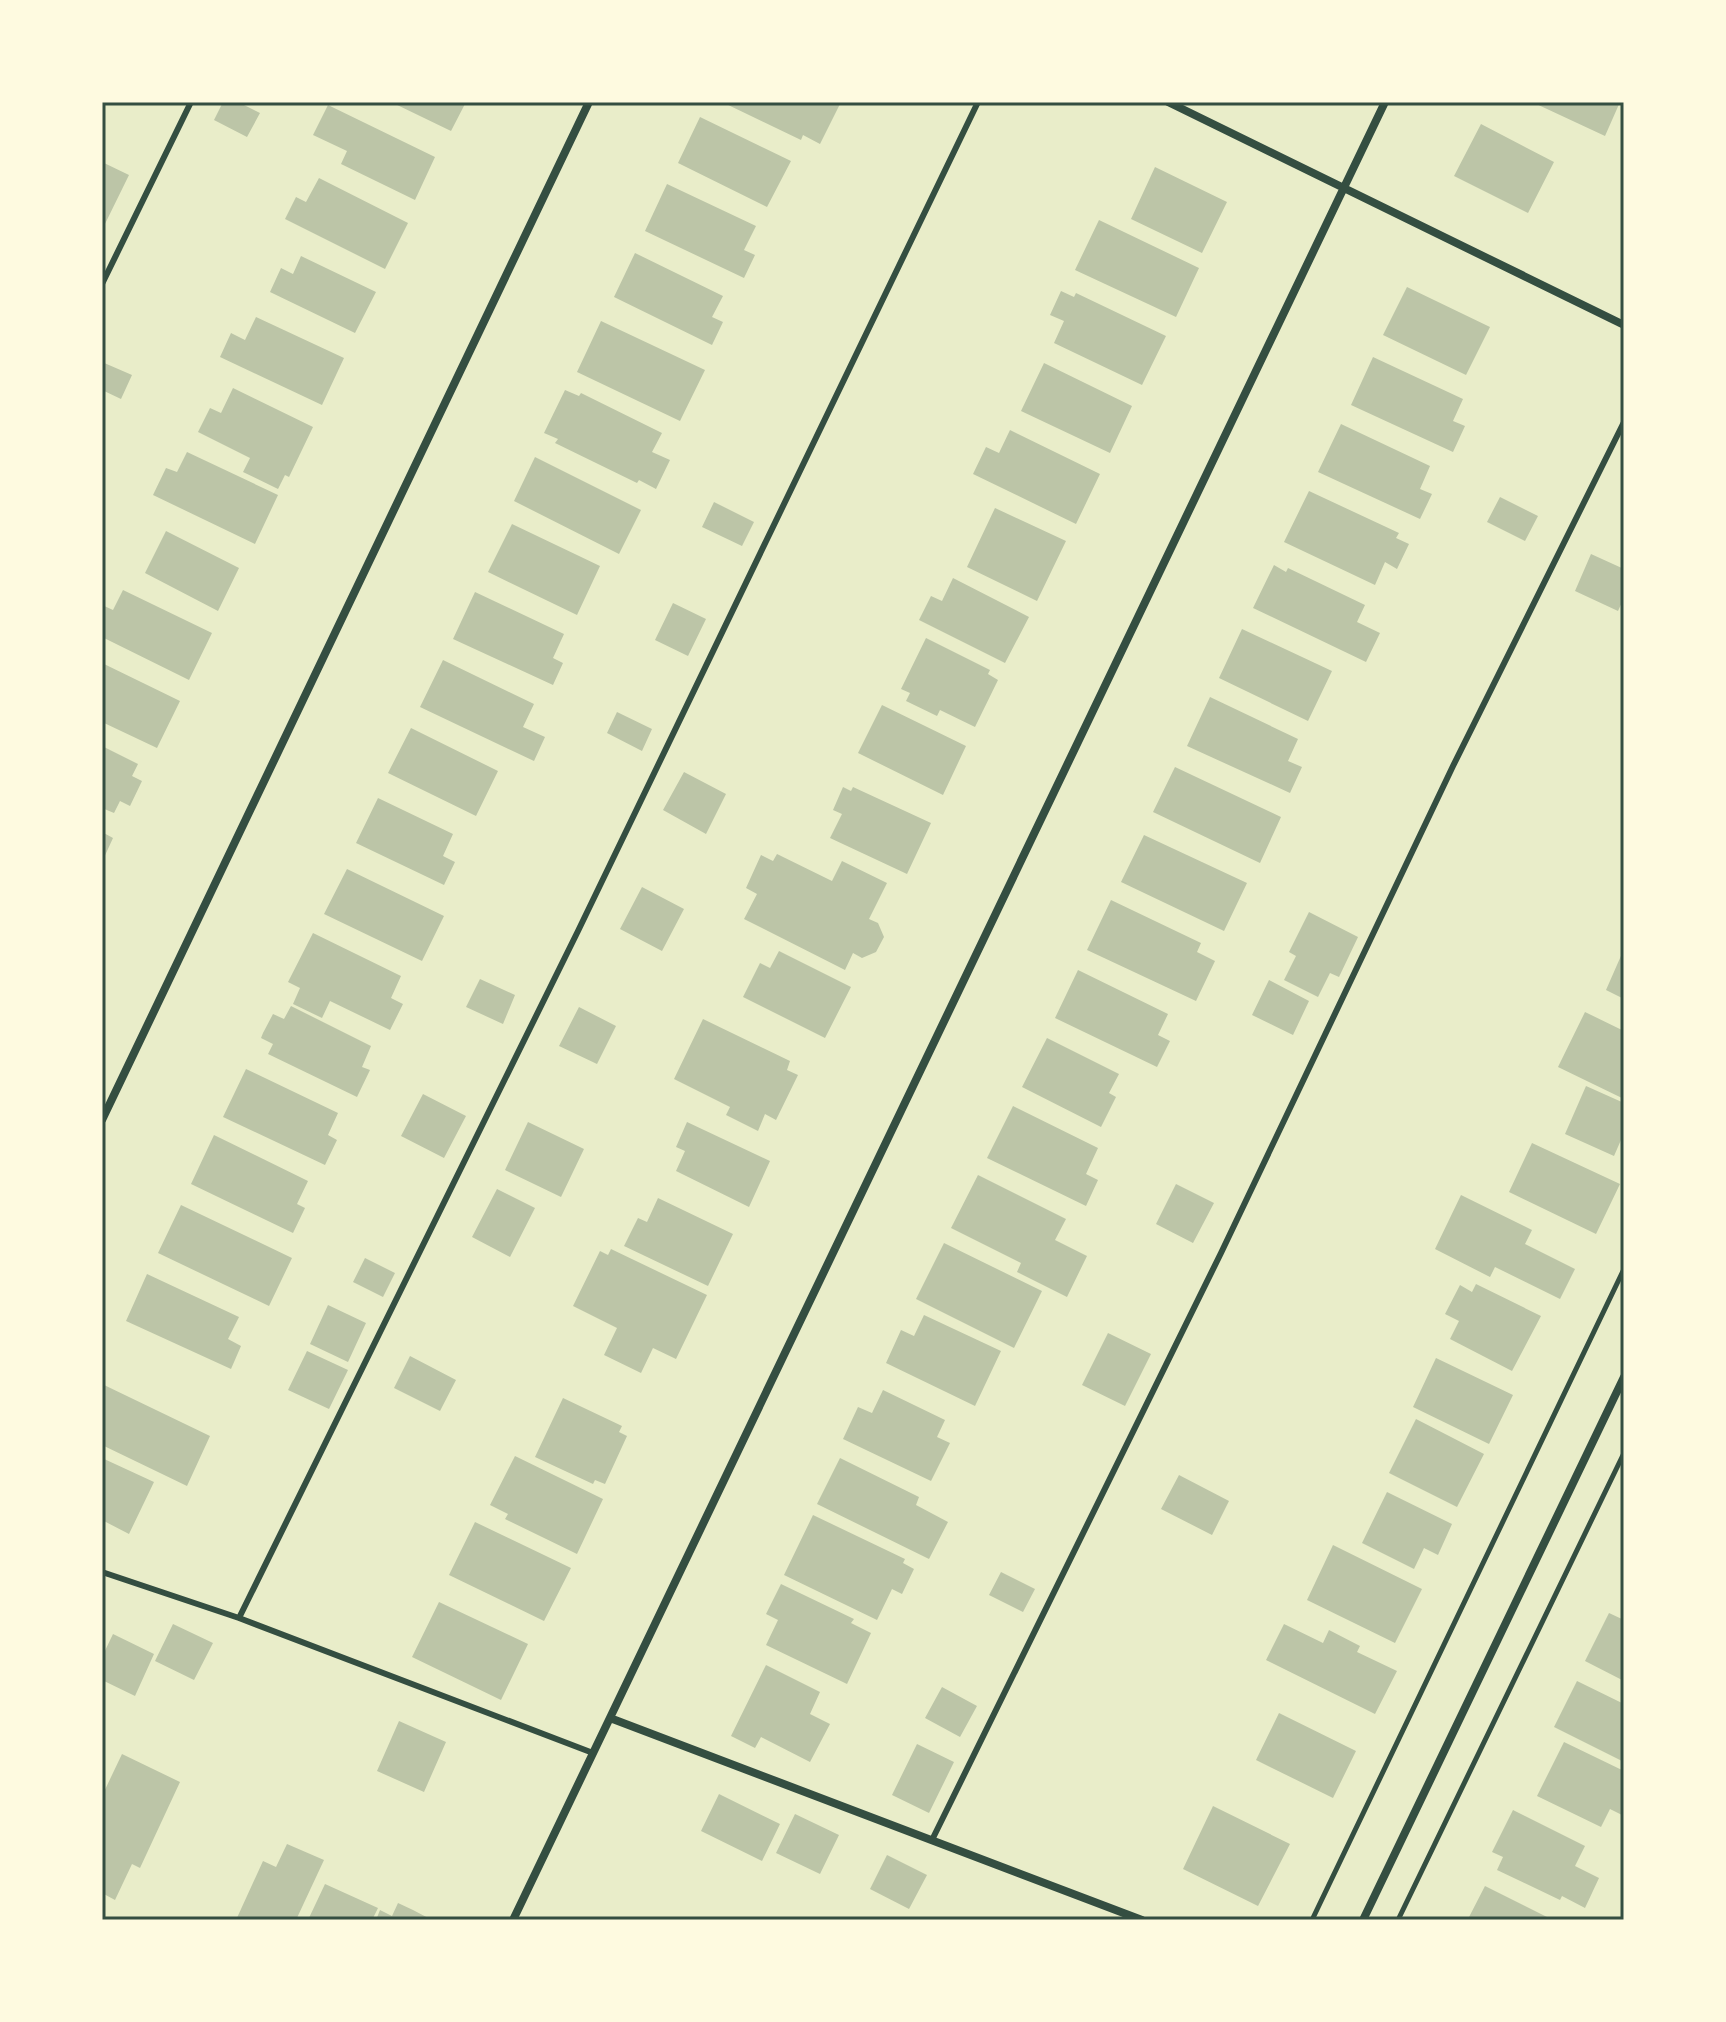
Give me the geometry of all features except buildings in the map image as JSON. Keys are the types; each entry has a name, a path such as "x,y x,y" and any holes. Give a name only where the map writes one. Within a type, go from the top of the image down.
{"street":[{"path":"102,1120 589,102"},
{"path":"1168,102 1624,325"},
{"path":"513,1920 1385,102"},
{"path":"1363,1920 1624,1377"},
{"path":"610,1718 1142,1920"}],"lane":[{"path":"102,284 191,102"},
{"path":"239,1618 578,931 978,102"},
{"path":"932,1840 1221,1253 1453,766 1624,422"},
{"path":"102,1572 239,1618 593,1753"}],"path":[{"path":"1312,1920 1624,1269"},
{"path":"1398,1920 1624,1453"}]}
